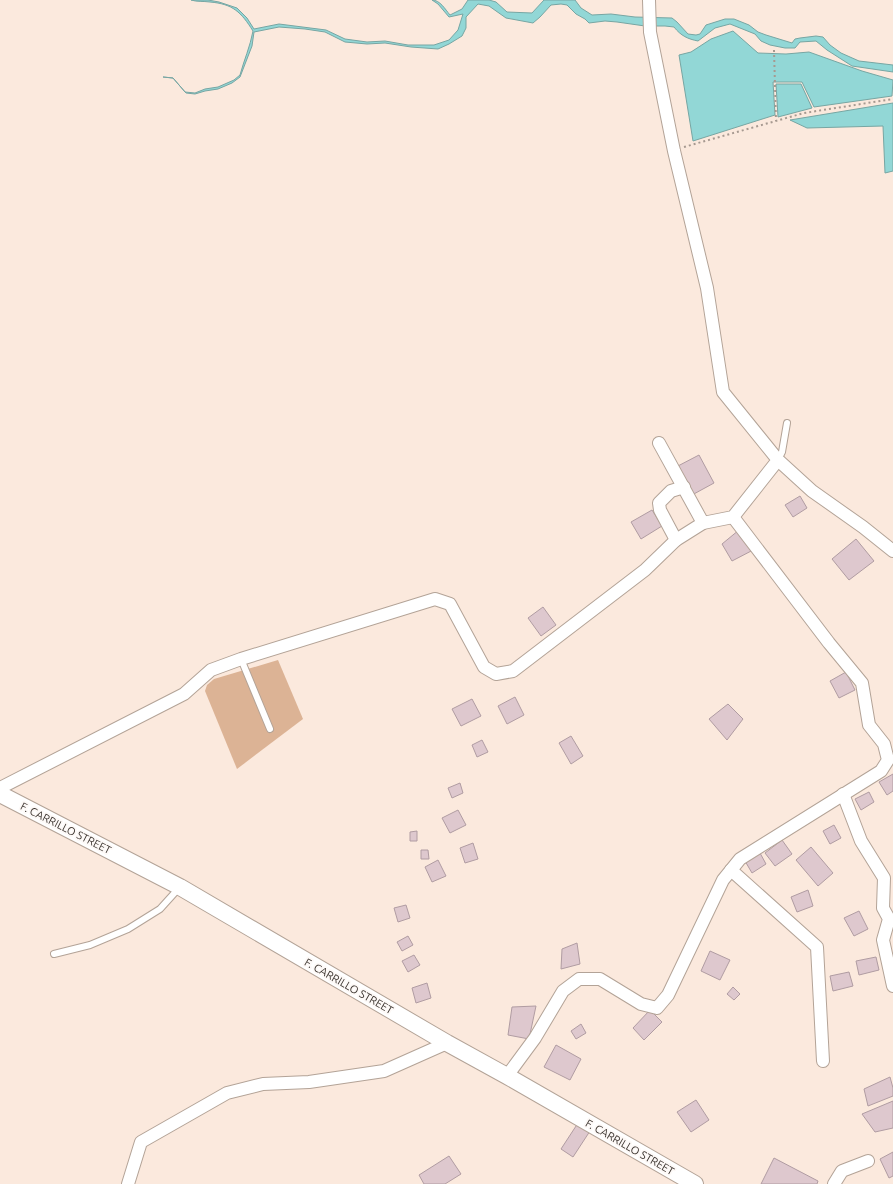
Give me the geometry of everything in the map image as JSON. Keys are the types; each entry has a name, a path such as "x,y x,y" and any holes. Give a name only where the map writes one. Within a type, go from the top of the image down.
{"street":[{"path":"649,6 650,32 674,151 707,288 723,392 778,460 812,491 863,527 893,551"},
{"path":"659,443 703,523"},
{"path":"0,788 184,694 211,670 241,659 436,599 450,604 484,667 496,674 513,670 646,570 676,540 703,523 733,517 778,460"},
{"path":"676,540 660,510 659,503 671,490 684,487"},
{"path":"507,1076 536,1038 563,991 579,979 600,979 641,1004 657,1008 668,995 723,880 740,858 881,771 888,760 884,744 869,725 862,683 829,644 733,517"},
{"name":"F. CARRILLO STREET","path":"0,794 180,887 447,1043 695,1184"},
{"path":"843,794 861,842 884,878 882,908 889,919 883,940 893,986"},
{"path":"732,870 817,947 823,1061"},
{"path":"128,1184 142,1142 227,1093 263,1084 309,1082 384,1071 447,1043"},
{"path":"834,1184 842,1171 868,1161"}],"lane":[{"path":"778,460 782,452 787,423"},
{"path":"241,659 270,728"},
{"path":"54,954 90,945 128,929 160,909 180,887"}],"path":[{"path":"774,50 776,120"},
{"path":"674,151 804,112 893,99"}],"shaded area":[{"path":"278,660 303,719 237,769 205,691 207,685 214,679"}],"water":[{"path":"191,0 208,0 237,8 247,18 254,29 279,24 326,30 345,39 367,42 385,41 408,45 434,45 449,40 458,30 463,14 449,17 438,4 432,0 440,3 450,15 462,9 468,0 489,0 496,2 507,12 532,13 544,0 575,0 581,8 592,15 611,14 635,17 672,18 688,34 700,34 706,25 725,19 734,19 749,25 758,32 792,43 795,39 800,38 816,36 823,37 830,45 841,53 859,61 893,65 893,72 852,66 816,41 800,42 795,48 785,48 770,45 761,41 755,34 730,24 715,28 698,41 685,37 674,27 645,26 605,21 589,23 576,14 567,5 551,5 533,23 506,18 489,6 478,4 466,17 466,28 462,36 438,49 385,43 367,44 345,42 325,32 305,29 279,27 254,32 252,46 240,77 232,83 218,89 195,94 185,92 195,93 205,89 218,87 234,80 240,75 253,31 240,14 231,7 218,3"},
{"path":"733,31 758,53 786,54 809,52 862,71 893,80 892,96 814,107 802,82 773,82 775,115 693,141 679,55 691,52 711,39"},
{"path":"776,84 801,84 812,108 778,117"},
{"path":"893,103 893,171 885,173 883,126 807,128 790,120"}],"building":[{"path":"699,455 714,483 692,495 676,467"},
{"path":"800,496 807,508 793,517 785,505"},
{"path":"652,510 662,526 641,539 631,522"},
{"path":"739,530 755,549 732,561 722,544"},
{"path":"856,539 874,561 849,580 832,559"},
{"path":"543,607 556,625 541,636 528,618"},
{"path":"846,672 855,690 839,698 830,681"},
{"path":"515,697 524,715 507,724 498,706"},
{"path":"472,699 481,716 461,726 452,709"},
{"path":"728,704 743,719 727,740 709,719"},
{"path":"571,736 583,756 571,764 559,743"},
{"path":"482,740 488,752 477,757 472,745"},
{"path":"893,774 893,791 887,795 879,782"},
{"path":"460,783 463,793 452,798 448,788"},
{"path":"869,792 874,802 861,810 855,799"},
{"path":"458,810 466,825 450,833 442,818"},
{"path":"834,825 841,838 830,844 823,831"},
{"path":"417,831 417,841 410,841 410,832"},
{"path":"782,840 792,854 775,866 765,853"},
{"path":"473,843 478,859 465,863 460,848"},
{"path":"811,847 833,873 818,886 796,860"},
{"path":"421,850 428,850 429,859 421,859"},
{"path":"760,853 766,864 752,873 745,861"},
{"path":"438,860 446,876 432,882 425,867"},
{"path":"808,890 813,906 797,912 791,897"},
{"path":"406,905 410,918 398,922 394,908"},
{"path":"859,911 868,929 854,936 844,918"},
{"path":"408,936 413,945 402,951 397,942"},
{"path":"577,943 580,964 561,969 562,949"},
{"path":"710,951 730,960 720,980 701,971"},
{"path":"414,955 420,965 408,972 402,961"},
{"path":"876,957 879,970 859,975 856,961"},
{"path":"849,972 853,986 833,991 830,976"},
{"path":"427,983 431,998 416,1003 412,988"},
{"path":"733,987 740,994 734,1000 727,994"},
{"path":"536,1006 529,1039 508,1035 512,1007"},
{"path":"650,1010 662,1022 644,1040 633,1028"},
{"path":"581,1024 586,1033 576,1039 571,1031"},
{"path":"556,1045 581,1059 570,1080 544,1067"},
{"path":"890,1077 893,1088 893,1096 868,1106 864,1089"},
{"path":"696,1100 709,1120 691,1132 677,1112"},
{"path":"893,1101 893,1128 875,1132 862,1114"},
{"path":"578,1123 590,1131 573,1157 561,1149"},
{"path":"893,1152 893,1176 889,1178 880,1159"},
{"path":"449,1156 461,1174 445,1184 424,1184 419,1175"},
{"path":"774,1158 818,1181 817,1184 761,1184"}]}
